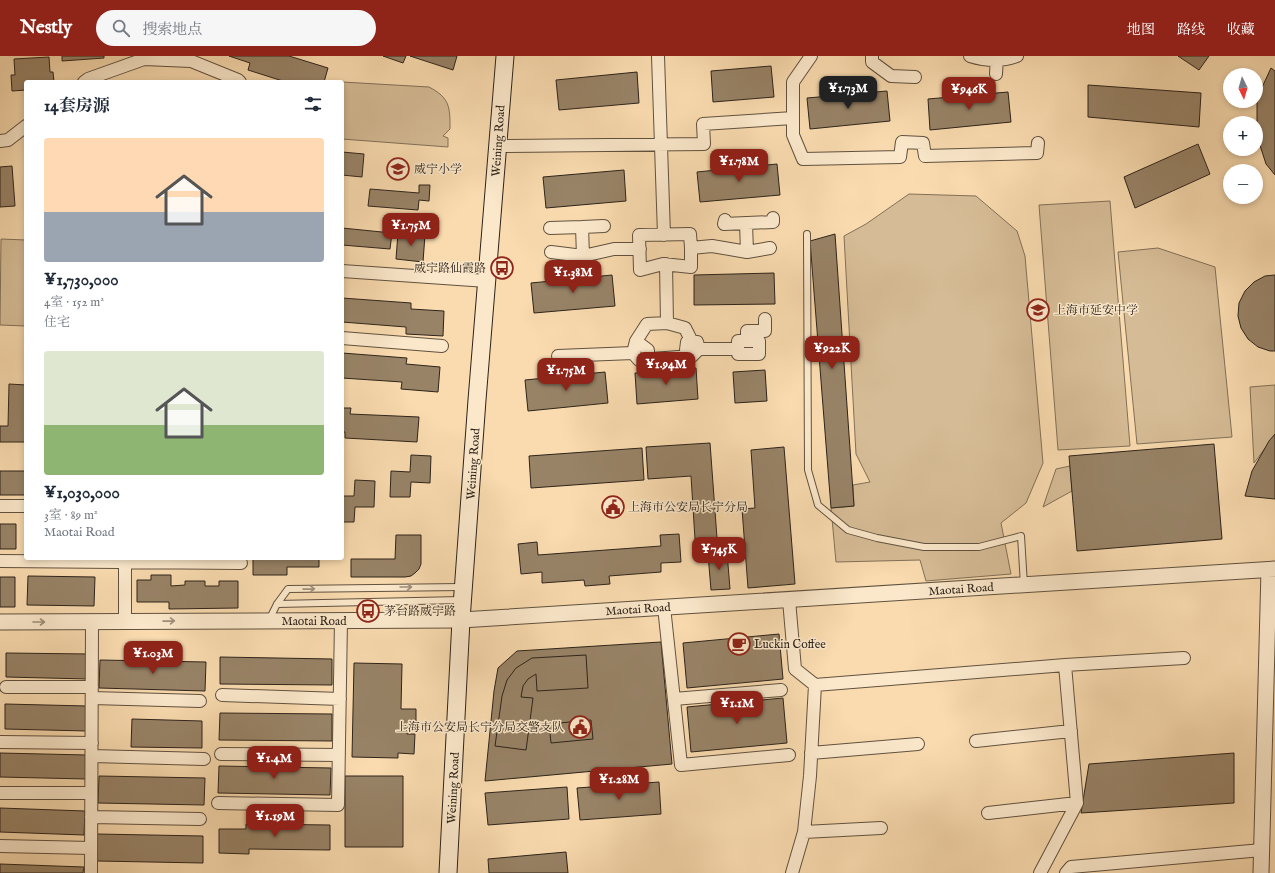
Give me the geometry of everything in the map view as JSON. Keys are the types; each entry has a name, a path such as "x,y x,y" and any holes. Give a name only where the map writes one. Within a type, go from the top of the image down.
{"main road":[{"name":"Weining Road","path":"448,873 461,620 505,56"}],"street":[{"path":"658,56 664,235"},
{"path":"811,56 794,82 793,135 803,159 900,157 902,142 923,143 925,156 1037,152 1038,143"},
{"path":"872,56 872,62 891,76 915,77"},
{"path":"970,56 993,61 997,58 1008,59 1017,56"},
{"path":"996,74 997,58"},
{"path":"87,80 144,59 197,60 238,80"},
{"path":"498,146 704,144 703,124 793,118"},
{"path":"0,141 8,140 24,128"},
{"path":"725,220 724,224 773,222 772,218"},
{"path":"746,223 747,252"},
{"path":"550,228 604,226"},
{"path":"582,227 583,256"},
{"path":"690,234 692,248 691,268 666,264 640,270 640,235 664,235 690,234"},
{"path":"692,248 712,246 747,252 770,248"},
{"path":"551,252 583,256 614,249 640,249"},
{"path":"666,264 667,323"},
{"path":"344,271 487,281"},
{"path":"633,352 639,360 694,349 743,345 747,331 765,331 765,319"},
{"path":"633,352 636,341 647,324 667,323 685,328 694,349"},
{"path":"344,338 442,346"},
{"path":"636,341 648,350 648,359"},
{"path":"558,356 633,352"},
{"path":"0,506 24,506"},
{"path":"125,560 125,622"},
{"path":"0,561 125,560 241,563"},
{"path":"1261,873 1272,570"},
{"name":"Maotai Road","path":"0,622 461,620 1272,570"},
{"path":"789,600 795,669 814,685 1065,665 1184,658"},
{"path":"664,607 681,765 789,755"},
{"path":"218,803 338,804 341,620"},
{"path":"91,873 92,622"},
{"path":"1040,873 1077,802 1065,665"},
{"path":"792,873 804,832 811,753 814,685"},
{"path":"6,687 200,701"},
{"path":"674,699 781,690"},
{"path":"222,695 340,699"},
{"path":"976,741 1071,731"},
{"path":"0,742 92,743"},
{"path":"811,753 918,744"},
{"path":"221,754 339,755"},
{"path":"92,756 204,759"},
{"path":"0,793 92,793"},
{"path":"988,813 1077,802"},
{"path":"91,817 200,819"},
{"path":"804,832 881,828"},
{"path":"0,846 91,848"},
{"path":"1066,873 1071,867 1262,850"}],"lane":[{"path":"807,234 808,470 818,505 848,530 876,538 924,546 979,547 1021,536 1024,585"},
{"path":"269,621 277,604 288,589 463,594"},
{"path":"277,604 463,594"}],"shaded area":[{"path":"344,82 429,87 436,91 445,99 449,109 450,129 443,136 448,138 448,147 344,139"},
{"path":"909,194 976,196 1017,231 1025,256 1043,463 1026,503 1001,523 1011,574 926,581 920,560 836,562 831,508 854,506 853,485 870,482 856,454 844,236 866,224"},
{"path":"1110,201 1130,446 1058,450 1039,205"},
{"path":"1,239 24,240 24,326 0,325"},
{"path":"1158,248 1215,267 1232,437 1137,444 1118,252"},
{"path":"1275,385 1275,435 1254,463 1250,387"},
{"path":"1070,466 1072,491 1043,507 1056,469"}],"building":[{"path":"62,56 104,56 104,58 62,61"},
{"path":"229,56 289,56 328,68 325,80 280,80 248,70 250,63"},
{"path":"383,56 406,56 403,63"},
{"path":"410,56 457,56 453,70"},
{"path":"1178,56 1209,56 1199,70"},
{"path":"49,57 50,72 53,72 54,80 24,80 24,90 12,91 11,75 15,75 14,59"},
{"path":"771,66 774,97 713,102 711,71"},
{"path":"1271,68 1275,71 1275,175 1266,164 1263,155 1263,116 1257,116 1257,108 1263,108 1263,85"},
{"path":"637,72 639,103 559,110 556,80"},
{"path":"1088,85 1201,93 1199,127 1088,117"},
{"path":"887,91 890,121 810,129 807,98"},
{"path":"1008,92 1011,122 930,130 928,99"},
{"path":"1198,144 1210,174 1135,208 1124,177"},
{"path":"344,152 364,154 362,177 344,175"},
{"path":"777,164 780,195 700,202 697,172"},
{"path":"12,166 15,206 0,207 0,167"},
{"path":"624,170 626,201 546,208 543,177"},
{"path":"419,185 430,185 429,201 419,200 418,210 368,206 370,189 419,193"},
{"path":"344,228 392,233 390,249 344,245"},
{"path":"398,233 425,235 423,262 396,259"},
{"path":"835,234 854,506 831,508 810,241"},
{"path":"774,273 775,304 694,305 694,275"},
{"path":"612,275 615,306 534,313 531,283"},
{"path":"1275,275 1275,351 1270,351 1258,347 1248,339 1241,328 1238,316 1239,303 1245,291 1254,282 1265,276"},
{"path":"344,298 411,303 411,309 444,311 443,336 406,334 406,327 344,322"},
{"path":"344,353 407,358 406,364 440,367 438,392 401,389 402,382 344,378"},
{"path":"696,368 698,399 637,404 635,373"},
{"path":"765,370 767,401 735,403 733,372"},
{"path":"605,372 608,403 528,411 525,380"},
{"path":"9,384 24,385 24,442 0,442 0,426 8,426"},
{"path":"344,408 351,408 350,414 419,417 417,442 345,438"},
{"path":"1275,434 1275,499 1245,496 1252,471 1269,441"},
{"path":"710,443 717,538 695,539 691,476 648,479 646,447"},
{"path":"1214,444 1222,539 1077,551 1069,456"},
{"path":"784,447 795,584 748,588 742,509 755,508 751,450"},
{"path":"642,448 644,480 531,488 529,456"},
{"path":"411,455 431,456 430,483 411,482 410,497 390,497 391,471 410,472"},
{"path":"0,471 24,471 24,495 0,495"},
{"path":"355,480 375,481 374,507 355,507 354,522 344,522 344,496 354,496"},
{"path":"0,524 16,524 16,549 0,549"},
{"path":"679,534 681,562 661,563 661,572 609,576 610,584 585,586 584,580 542,583 542,572 521,574 518,544 537,542 538,555 661,546 660,535"},
{"path":"396,535 421,535 421,564 415,573 411,576 405,577 351,577 351,559 395,559"},
{"path":"727,552 730,589 711,590 708,554"},
{"path":"253,560 319,560 319,567 287,567 287,575 253,575"},
{"path":"151,575 171,575 171,586 185,585 185,581 205,581 205,586 219,586 219,581 238,581 238,608 169,609 169,602 137,602 137,580 151,580"},
{"path":"28,576 95,577 94,606 27,605"},
{"path":"0,577 15,577 15,607 0,607"},
{"path":"779,634 783,679 687,688 683,643"},
{"name":"上海市公安局长宁分局交警支队","path":"661,642 672,764 485,781 494,691 498,668 517,651"},
{"path":"6,653 89,654 88,679 6,677"},
{"path":"586,655 588,688 537,691 536,674 528,679 523,686 521,697 533,698 526,750 495,746 502,696 507,680 516,668 532,658"},
{"path":"220,657 332,659 332,685 220,684"},
{"path":"100,660 206,662 205,691 99,688"},
{"path":"354,663 402,664 401,709 416,709 416,724 408,724 407,734 415,734 414,754 398,753 398,758 352,757"},
{"path":"783,698 787,743 691,752 687,707"},
{"path":"5,704 87,706 87,731 5,729"},
{"path":"220,713 332,714 332,741 219,740"},
{"path":"132,719 202,721 202,748 131,747"},
{"path":"591,720 593,739 551,743 549,724"},
{"path":"0,753 87,755 87,779 0,777"},
{"path":"1234,753 1234,803 1081,813 1089,764"},
{"path":"219,766 331,768 330,795 218,793"},
{"path":"99,776 205,778 204,805 98,803"},
{"path":"345,776 403,776 403,847 345,847"},
{"path":"659,782 661,814 580,820 577,788"},
{"path":"567,787 569,819 488,825 485,793"},
{"path":"0,808 85,811 84,835 0,832"},
{"path":"246,824 330,825 330,850 249,849 249,854 219,853 219,829 246,829"},
{"path":"97,834 203,836 203,863 97,861"},
{"path":"566,852 568,873 489,873 488,859"},
{"path":"0,864 84,867 83,873 0,873"}],"place":[{"name":"威宁小学","path":"398,169"},
{"name":"威宁路仙霞路","path":"502,268"},
{"name":"上海市延安中学","path":"1038,310"},
{"name":"上海市公安局长宁分局","path":"613,507"},
{"name":"茅台路威宁路","path":"368,611"},
{"name":"Luckin Coffee","path":"739,644"},
{"name":"上海市公安局长宁分局交警支队","path":"580,727"}]}
